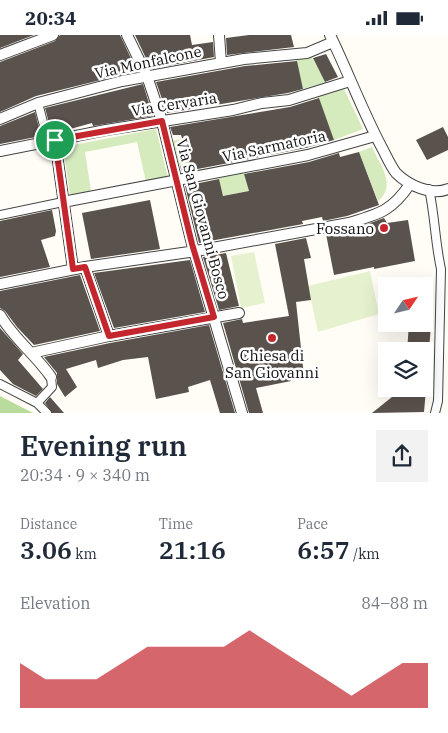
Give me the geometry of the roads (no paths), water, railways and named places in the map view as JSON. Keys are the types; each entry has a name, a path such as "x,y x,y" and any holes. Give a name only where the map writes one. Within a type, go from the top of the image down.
{"street":[{"path":"0,55 53,35"},
{"name":"Via San Giovanni Bosco","path":"127,35 147,76 162,121 192,244 196,251 242,413"},
{"path":"219,35 220,63"},
{"path":"332,38 375,136 393,169 410,184 447,192"},
{"name":"Via Monfalcone","path":"0,119 38,103 147,76 220,63 308,53 332,38"},
{"name":"Via Cervaria","path":"0,151 52,140 233,110 262,103 289,100 350,81"},
{"path":"38,103 52,140 73,269"},
{"name":"Via Sarmatoria","path":"63,202 308,155 375,136"},
{"path":"0,285 73,269 196,251 373,216 399,200 410,184"},
{"path":"428,189 435,215 437,253 441,269 438,401 435,413"},
{"path":"0,215 63,202"},
{"path":"85,267 109,336"},
{"path":"31,353 109,336 239,313"},
{"path":"0,315 27,350 52,377 52,387 37,403"},
{"path":"0,385 37,403 47,413"}],"place":[{"name":"Fossano","path":"384,228"},
{"name":"Chiesa di San Giovanni","path":"272,338"}]}
